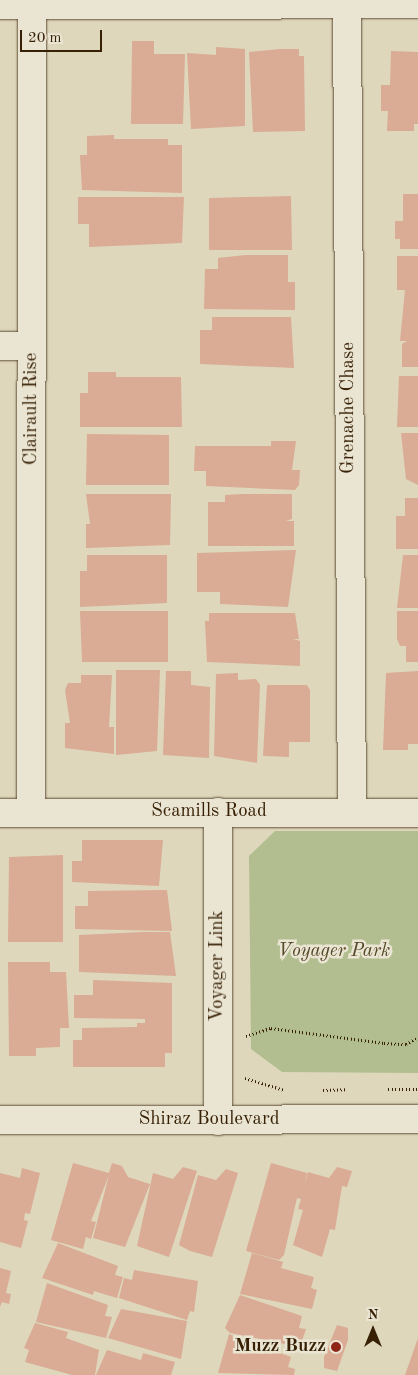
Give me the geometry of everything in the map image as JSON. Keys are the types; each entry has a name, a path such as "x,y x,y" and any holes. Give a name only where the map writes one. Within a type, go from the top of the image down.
{"street":[{"name":"Grenache Chase","path":"347,4 352,812"},
{"path":"0,5 418,4"},
{"name":"Clairault Rise","path":"31,813 32,5"},
{"path":"0,346 32,346"},
{"name":"Voyager Link","path":"218,812 218,1121"},
{"name":"Scamills Road","path":"0,813 418,813"},
{"name":"Shiraz Boulevard","path":"0,1120 218,1121 418,1119"}],"path":[{"path":"246,1042 247,1034 271,1028 384,1043 406,1044 418,1037"},
{"path":"241,1071 243,1077 293,1095"},
{"path":"317,1091 353,1089"},
{"path":"381,1089 418,1089"}],"green space":[{"name":"Voyager Park","path":"275,831 418,831 418,1073 282,1072 251,1049 249,856"}],"building":[{"path":"132,41 154,41 154,54 185,54 183,124 131,124"},
{"path":"216,47 245,49 245,126 191,129 187,53 216,55"},
{"path":"299,49 299,56 304,56 305,131 253,132 249,52"},
{"path":"391,51 418,52 418,124 414,124 414,131 387,131 388,111 381,111 381,85 390,85"},
{"path":"114,135 114,139 168,139 168,145 182,145 182,193 82,190 80,155 87,155 87,136"},
{"path":"403,194 418,194 418,249 400,249 400,239 395,239 395,221 403,221"},
{"path":"291,196 292,250 209,250 209,198"},
{"path":"78,197 184,197 182,243 89,247 89,224 78,224"},
{"path":"245,255 288,255 288,282 295,282 295,310 204,309 205,269 218,269 218,258"},
{"path":"397,256 418,256 418,367 402,367 402,344 407,341 400,341 405,290 397,290"},
{"path":"212,317 291,317 294,368 200,364 200,330 212,330"},
{"path":"88,372 116,372 116,377 181,377 182,427 80,427 80,393 88,393"},
{"path":"399,376 418,376 418,427 397,427"},
{"path":"401,433 418,433 418,485 406,479"},
{"path":"87,434 169,435 169,485 86,485"},
{"path":"271,441 296,441 292,470 300,470 299,485 295,490 206,486 206,471 194,471 195,446 271,446"},
{"path":"86,494 171,494 170,545 86,548 86,524 90,524"},
{"path":"292,494 292,519 286,521 294,521 294,546 208,546 208,502 225,502 225,495"},
{"path":"405,498 418,498 418,549 396,549 396,516 405,516"},
{"path":"296,550 288,607 220,604 220,592 197,592 197,553"},
{"path":"87,555 167,555 167,603 80,607 80,571 87,571"},
{"path":"403,555 418,555 418,608 397,608"},
{"path":"80,611 168,611 168,662 82,662"},
{"path":"397,611 418,611 418,662 406,662 406,646 400,646 397,639"},
{"path":"209,613 295,613 299,639 293,639 300,641 300,666 207,662 205,621 209,621"},
{"path":"116,670 160,670 157,751 116,755"},
{"path":"166,671 191,671 191,685 210,687 209,758 163,755"},
{"path":"418,671 418,744 408,744 408,750 383,750 386,673"},
{"path":"238,673 238,680 256,679 260,685 257,763 214,756 216,674"},
{"path":"81,675 112,675 109,727 114,727 114,754 65,748 65,723 70,723 65,690 68,683 81,683"},
{"path":"267,685 307,685 310,690 310,742 289,742 289,757 263,756"},
{"path":"82,840 163,840 159,886 72,882 72,861 82,861"},
{"path":"63,855 63,942 8,942 9,857"},
{"path":"167,890 172,931 75,929 75,906 88,906 88,891"},
{"path":"170,932 176,976 79,972 79,935"},
{"path":"8,962 50,962 50,972 66,972 69,1028 60,1028 60,1047 36,1048 36,1056 9,1056"},
{"path":"93,980 172,983 172,1053 165,1053 165,1067 73,1067 73,1040 82,1040 82,1028 137,1027 137,1023 145,1023 145,1019 74,1018 74,995 93,995"},
{"path":"73,1163 109,1173 112,1163 122,1166 128,1177 150,1184 125,1247 93,1238 109,1175 91,1221 96,1222 91,1239 86,1237 83,1249 51,1240"},
{"path":"271,1163 307,1173 305,1184 308,1172 329,1178 337,1167 352,1171 347,1187 342,1186 335,1230 330,1229 322,1257 293,1245 303,1210 298,1209 301,1199 297,1198 284,1255 279,1260 246,1251"},
{"path":"183,1167 197,1171 169,1257 137,1246 153,1173 173,1179"},
{"path":"22,1168 40,1173 30,1214 25,1213 24,1220 28,1221 21,1248 0,1242 0,1173 20,1178"},
{"path":"226,1169 238,1173 212,1257 190,1251 179,1245 198,1175 216,1180"},
{"path":"58,1243 118,1266 115,1275 123,1277 117,1298 94,1291 93,1295 42,1278"},
{"path":"252,1253 283,1262 281,1268 314,1277 311,1288 317,1290 312,1309 240,1294"},
{"path":"0,1268 11,1271 6,1293 11,1294 9,1304 2,1302 0,1307"},
{"path":"134,1270 198,1281 194,1312 190,1311 187,1320 119,1298 124,1278 132,1280"},
{"path":"47,1283 108,1305 105,1316 112,1317 106,1338 36,1322"},
{"path":"240,1295 302,1316 299,1328 306,1329 300,1347 230,1333 225,1328"},
{"path":"121,1309 187,1321 181,1359 108,1338"},
{"path":"35,1323 68,1332 66,1338 99,1350 95,1375 72,1375 25,1362 29,1350 24,1348"},
{"name":"Muzz Buzz","path":"337,1325 348,1328 348,1340 337,1371 324,1368 324,1357"},
{"path":"229,1334 291,1357 288,1367 295,1369 294,1375 218,1373"},
{"path":"418,1338 418,1375 405,1375"},
{"path":"107,1350 141,1360 143,1353 175,1362 171,1375 96,1375"}],"place":[{"name":"Muzz Buzz","path":"336,1347"}]}
